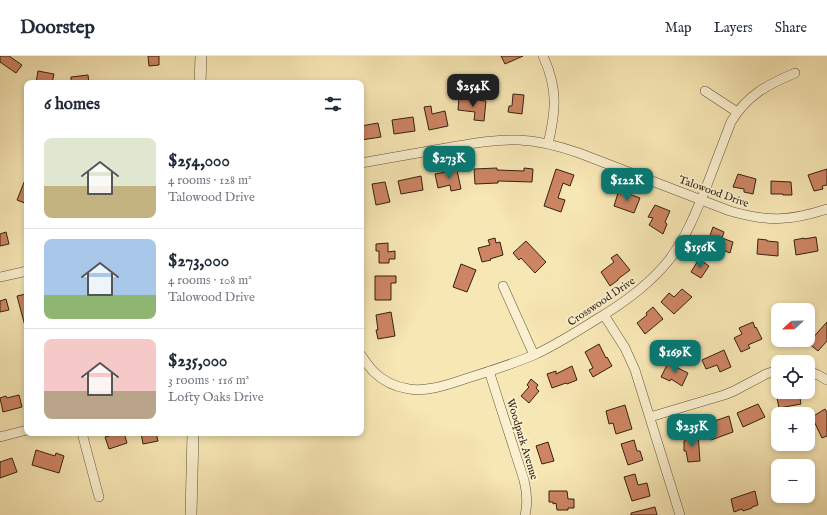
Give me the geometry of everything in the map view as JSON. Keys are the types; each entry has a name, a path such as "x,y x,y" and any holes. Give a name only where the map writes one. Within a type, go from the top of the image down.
{"street":[{"path":"200,80 201,56"},
{"path":"543,56 551,75 555,99 553,123 548,144"},
{"name":"Crosswood Drive","path":"364,367 374,371 388,382 402,387 416,390 436,388 489,372 534,355 563,340 621,304 640,290 663,267 682,240 691,224 736,112 746,101 758,92 795,73"},
{"path":"706,91 736,112"},
{"name":"Talowood Drive","path":"364,162 469,144 519,140 548,144 579,152 743,215 771,219 793,218 807,216 827,209"},
{"path":"0,277 24,272"},
{"path":"503,286 534,355"},
{"path":"604,315 631,361 639,380 680,515"},
{"name":"Woodpark Avenue","path":"489,372 524,480 527,500 525,515"},
{"path":"650,418 724,395 771,372"},
{"path":"815,374 827,380"},
{"path":"0,437 24,431"},
{"path":"83,436 99,497"},
{"path":"191,515 193,436"}],"building":[{"path":"0,56 9,56 22,65 16,73 0,62"},
{"path":"148,56 159,56 159,65 149,66"},
{"path":"501,56 523,56 505,64"},
{"path":"38,71 54,74 53,80 36,80"},
{"path":"88,75 89,80 71,80 71,77"},
{"path":"513,94 524,95 522,114 508,112 509,106 512,106"},
{"path":"459,98 486,101 484,121 474,120 475,112 458,110"},
{"path":"431,106 432,114 445,111 448,126 429,130 424,107"},
{"path":"413,117 415,131 394,134 392,120"},
{"path":"378,123 381,137 364,140 364,125"},
{"path":"497,168 497,170 524,171 524,168 533,169 532,182 498,181 498,183 475,184 474,169"},
{"path":"556,169 574,175 570,186 563,183 558,198 565,200 561,212 544,206"},
{"path":"827,169 827,185 822,186 823,189 814,191 808,175"},
{"path":"457,170 461,189 451,191 450,185 438,188 435,174"},
{"path":"738,174 756,179 753,194 744,192 744,189 733,187"},
{"path":"421,176 423,190 401,194 398,181"},
{"path":"771,181 791,182 792,195 771,194"},
{"path":"24,182 24,203 17,200"},
{"path":"385,182 390,202 376,205 372,184"},
{"path":"623,192 640,198 634,213 614,206 618,193"},
{"path":"655,205 670,211 665,222 667,224 663,234 649,225 653,218 648,217"},
{"path":"713,227 724,232 722,238 733,242 730,253 707,244"},
{"path":"6,232 9,244 0,246 0,234"},
{"path":"816,237 818,251 796,255 794,240"},
{"path":"495,238 496,243 500,242 503,255 482,262 478,248 490,245 488,240"},
{"path":"758,239 778,242 778,256 757,254"},
{"path":"526,241 546,262 535,273 521,258 519,260 513,253"},
{"path":"388,243 388,252 395,251 395,259 389,259 389,263 379,263 379,251 376,251 376,244"},
{"path":"617,254 630,270 610,286 601,272 614,262 611,258"},
{"path":"699,259 709,266 701,278 691,272"},
{"path":"461,264 476,270 467,292 453,287"},
{"path":"375,276 396,276 396,283 391,283 391,300 375,300"},
{"path":"682,289 692,297 674,314 661,302 669,293 674,297"},
{"path":"24,294 24,322 17,296"},
{"path":"6,299 9,310 0,312 0,301"},
{"path":"653,307 663,319 645,334 637,323 647,315 646,313"},
{"path":"391,312 395,336 378,339 376,330 378,330 376,315"},
{"path":"753,322 762,339 748,345 750,348 741,352 734,338 742,334 739,328"},
{"path":"827,322 827,341 818,351 813,347 815,347 815,335"},
{"path":"599,344 612,366 593,377 589,370 593,368 585,352"},
{"path":"724,350 731,367 720,372 717,365 706,369 702,360"},
{"path":"668,363 688,373 682,386 671,379 670,381 661,377"},
{"path":"572,366 577,380 552,388 547,374 556,371 556,374"},
{"path":"531,379 538,385 536,388 539,391 529,403 521,396 529,387 527,385"},
{"path":"19,395 22,407 3,412 0,398"},
{"path":"777,399 800,399 801,404 779,407"},
{"path":"758,404 765,417 743,427 737,413"},
{"path":"625,405 632,429 616,434 613,423 609,424 606,411"},
{"path":"825,409 827,412 827,436 822,438 815,423 815,415"},
{"path":"729,416 733,432 711,440 706,424"},
{"path":"698,434 700,461 688,462 686,451 684,451 684,435"},
{"path":"125,436 127,443 109,449 105,437"},
{"path":"142,436 157,436 158,441 143,444"},
{"path":"634,440 637,451 640,451 643,460 628,465 621,444"},
{"path":"548,442 554,461 542,464 536,446"},
{"path":"36,450 55,456 56,453 64,456 59,473 32,465"},
{"path":"12,458 17,472 0,478 0,462"},
{"path":"635,474 638,485 647,483 650,496 632,501 624,477"},
{"path":"549,491 567,491 568,499 574,499 574,508 568,508 568,510 557,510 556,503 553,504 553,502 549,502"},
{"path":"755,491 758,505 743,511 742,509 734,512 731,499"},
{"path":"655,507 657,515 631,515 631,513"}]}
